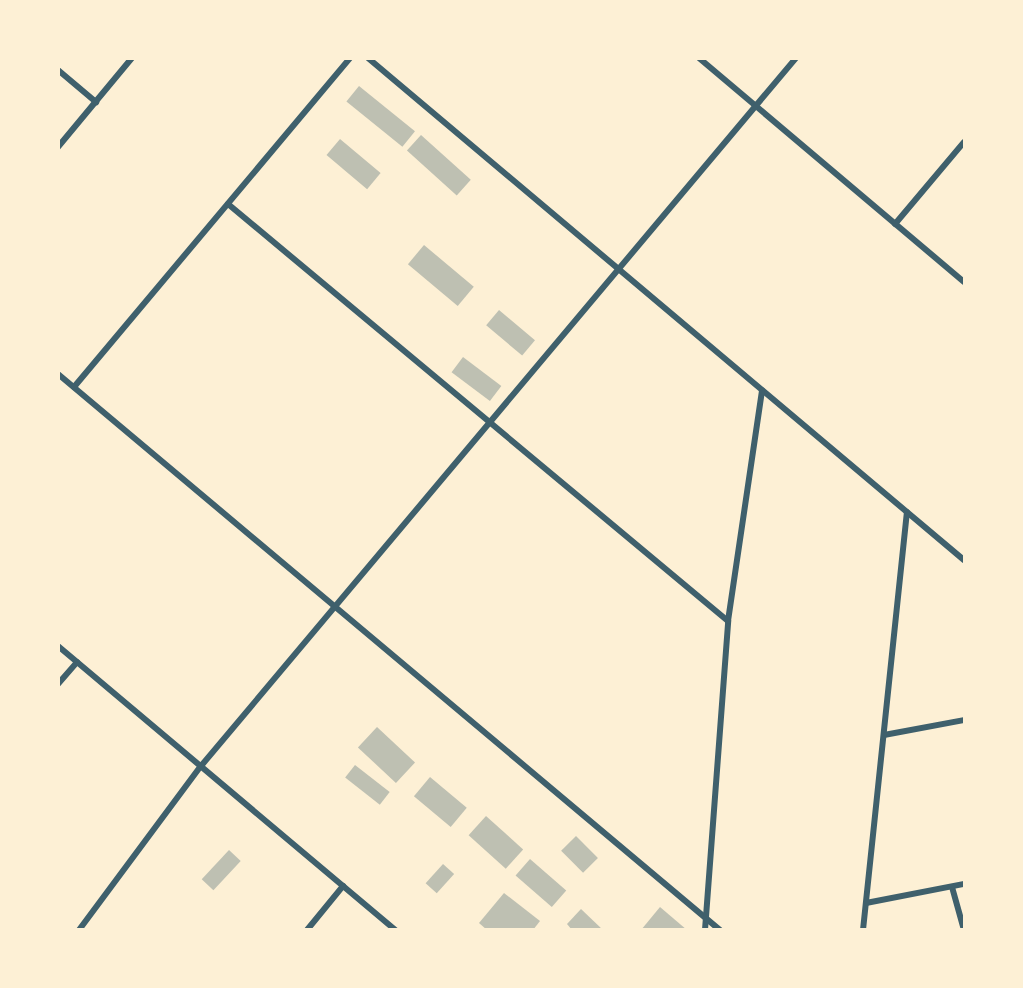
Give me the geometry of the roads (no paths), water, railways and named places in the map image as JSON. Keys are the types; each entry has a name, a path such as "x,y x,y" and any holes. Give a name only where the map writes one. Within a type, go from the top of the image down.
{"street":[{"path":"58,147 132,58"},
{"path":"74,387 350,58"},
{"path":"368,58 964,560"},
{"path":"699,58 964,282"},
{"path":"79,930 201,766 796,58"},
{"path":"58,70 96,102"},
{"path":"896,224 964,142"},
{"path":"228,204 728,621"},
{"path":"58,374 720,930"},
{"path":"705,930 704,916 728,621 762,390"},
{"path":"862,930 907,512"},
{"path":"58,646 395,930"},
{"path":"58,684 77,662"},
{"path":"884,735 964,720"},
{"path":"866,903 964,884"},
{"path":"307,930 343,886"},
{"path":"952,887 964,930"}]}
